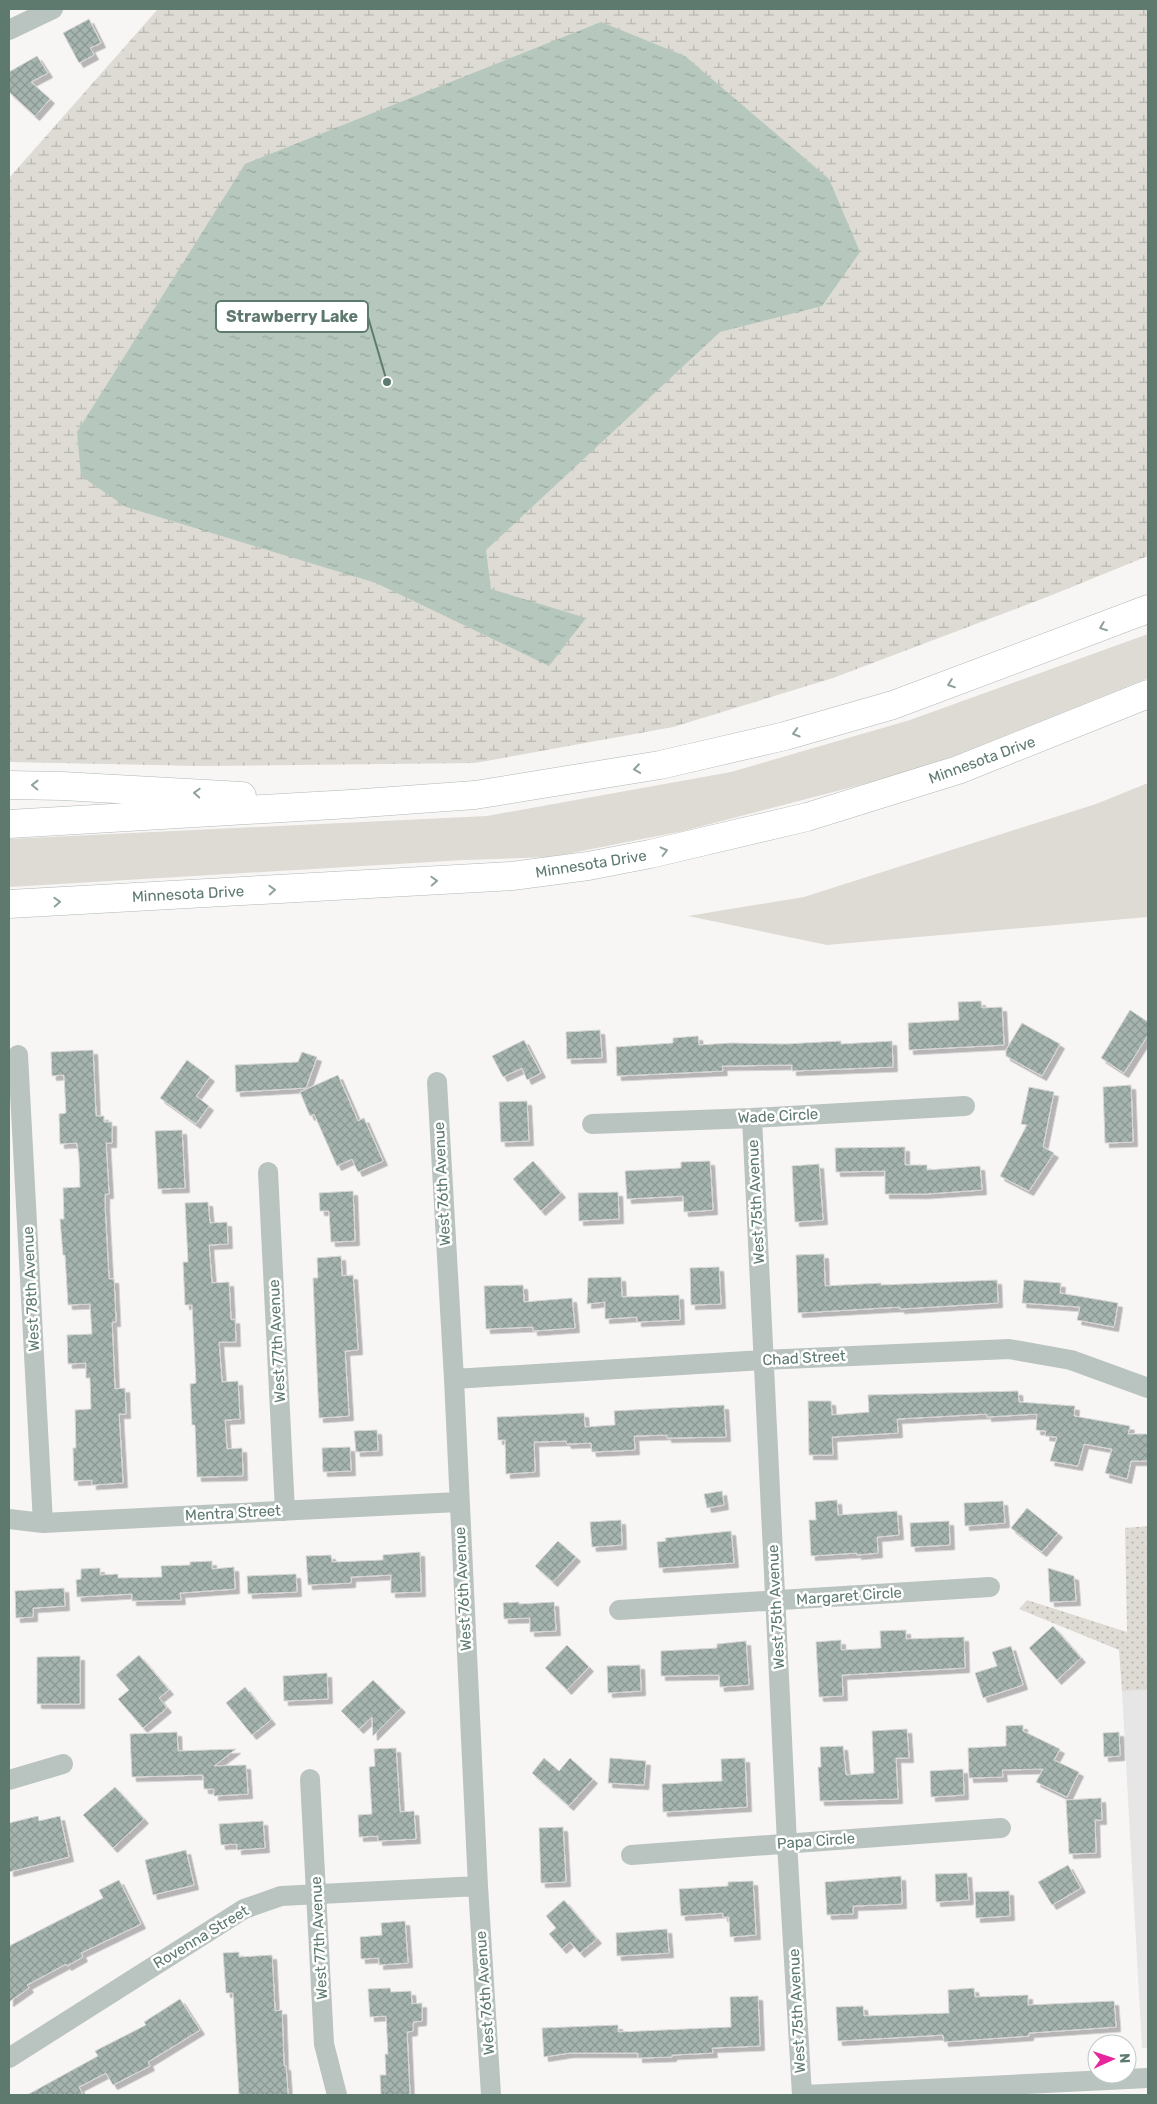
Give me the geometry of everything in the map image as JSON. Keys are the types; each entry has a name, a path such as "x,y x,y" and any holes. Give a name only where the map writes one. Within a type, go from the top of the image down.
{"highway":[{"path":"9,824 475,795 660,765 747,745 893,705 1148,609"},
{"name":"Minnesota Drive","path":"9,904 512,876 588,866 650,854 808,817 890,792 967,766 1148,694"},
{"path":"9,784 227,795 350,804"}],"street":[{"path":"9,30 53,9"},
{"name":"West 78th Avenue","path":"18,1055 43,1523"},
{"name":"West 76th Avenue","path":"437,1082 454,1379 458,1502 474,1772 478,1886 491,2095"},
{"name":"Wade Circle","path":"592,1124 752,1118 965,1106"},
{"name":"West 75th Avenue","path":"752,1118 787,1843 804,2095"},
{"name":"West 77th Avenue","path":"268,1172 285,1510"},
{"name":"Chad Street","path":"454,1379 763,1360 1008,1348 1072,1360 1148,1388"},
{"name":"Mentra Street","path":"9,1519 43,1523 458,1502"},
{"name":"Margaret Circle","path":"619,1610 990,1587"},
{"path":"9,1780 63,1764"},
{"name":"West 77th Avenue","path":"310,1779 324,2044 338,2095"},
{"name":"Papa Circle","path":"631,1855 1002,1828"},
{"name":"Rovenna Street","path":"9,2058 244,1908 281,1896 478,1886"},
{"path":"804,2095 1103,2088 1148,2078"}],"shaded area":[{"path":"1148,1690 1148,2048 1142,2048 1122,1691"}],"green space":[{"path":"158,9 1148,9 1148,556 1047,597 833,678 673,727 475,763 200,766 9,762 9,178"},
{"path":"1148,634 1148,678 922,769 683,831 551,857 464,860 9,887 9,839 487,816 731,772 910,720"},
{"path":"1148,783 1148,917 827,945 688,916 804,897 1096,804"},
{"path":"1148,1526 1148,1690 1122,1691 1119,1650 1019,1609 1027,1600 1127,1632 1125,1528"}],"water":[{"path":"601,22 685,56 829,179 860,252 822,306 720,332 486,550 491,589 586,618 549,666 376,583 126,507 81,476 77,432 245,164"}],"building":[{"path":"89,19 101,43 90,48 94,55 79,63 63,33"},
{"path":"37,56 48,73 31,82 50,99 35,116 9,92 9,72"},
{"path":"981,1001 982,1008 1002,1007 1004,1045 909,1050 908,1023 959,1020 958,1002"},
{"path":"1130,1010 1148,1022 1148,1035 1124,1073 1101,1058"},
{"path":"1022,1023 1060,1044 1042,1076 1006,1056 1006,1050"},
{"path":"600,1030 602,1058 567,1059 566,1032"},
{"path":"698,1036 699,1045 841,1041 841,1044 892,1041 893,1067 792,1071 792,1065 722,1066 723,1071 617,1076 616,1047 673,1043 673,1038"},
{"path":"524,1040 541,1073 527,1080 522,1068 503,1077 492,1056"},
{"path":"93,1050 96,1116 104,1116 104,1122 112,1122 112,1143 106,1143 109,1194 105,1194 105,1207 109,1279 114,1279 116,1322 112,1322 115,1389 125,1388 126,1414 119,1414 123,1483 92,1485 92,1480 74,1481 73,1448 76,1448 75,1410 91,1409 90,1378 86,1378 86,1363 68,1364 67,1335 92,1334 90,1304 68,1305 65,1255 63,1255 60,1219 64,1219 63,1188 80,1187 79,1158 77,1143 60,1144 59,1114 66,1113 64,1075 52,1076 51,1052"},
{"path":"302,1052 317,1057 306,1088 236,1092 235,1065 298,1062"},
{"path":"187,1060 210,1077 196,1096 209,1106 196,1124 160,1098"},
{"path":"338,1075 358,1121 364,1118 383,1161 358,1172 352,1159 337,1166 314,1114 310,1116 300,1092"},
{"path":"1131,1085 1133,1142 1105,1143 1103,1087"},
{"path":"1029,1087 1054,1092 1043,1147 1054,1153 1029,1191 1000,1176 1027,1125 1021,1124"},
{"path":"527,1101 529,1141 501,1142 499,1102"},
{"path":"182,1130 185,1188 158,1189 155,1131"},
{"path":"905,1147 905,1165 927,1165 927,1170 980,1166 982,1190 925,1194 885,1194 885,1171 836,1172 835,1148"},
{"path":"533,1161 561,1193 541,1211 513,1179"},
{"path":"710,1161 713,1210 684,1212 683,1196 627,1199 625,1171 681,1168 681,1162"},
{"path":"819,1164 823,1220 795,1222 792,1166"},
{"path":"353,1191 355,1241 331,1242 329,1211 320,1211 319,1193"},
{"path":"618,1192 619,1219 579,1221 578,1193"},
{"path":"208,1202 210,1223 227,1222 228,1244 209,1245 212,1283 229,1282 231,1320 235,1319 236,1342 219,1342 222,1382 238,1381 240,1419 225,1420 227,1449 242,1448 243,1476 197,1477 195,1425 192,1425 190,1384 196,1383 192,1305 185,1305 183,1262 188,1262 185,1203"},
{"path":"824,1254 825,1286 997,1280 998,1303 798,1313 796,1255"},
{"path":"341,1256 342,1276 353,1275 358,1350 345,1351 349,1416 319,1418 313,1278 318,1278 317,1258"},
{"path":"719,1267 721,1304 691,1305 690,1268"},
{"path":"621,1277 622,1297 679,1295 680,1320 637,1322 637,1317 605,1319 605,1302 587,1304 588,1278"},
{"path":"1024,1280 1061,1283 1060,1293 1118,1303 1114,1327 1077,1320 1080,1307 1022,1303"},
{"path":"523,1285 524,1302 572,1298 575,1328 533,1331 533,1327 486,1329 484,1286"},
{"path":"1018,1391 1019,1402 1075,1406 1074,1416 1130,1426 1128,1434 1148,1434 1148,1461 1131,1461 1127,1479 1105,1473 1112,1449 1084,1444 1078,1466 1050,1461 1057,1437 1045,1436 1046,1431 1036,1430 1037,1414 987,1417 987,1414 897,1419 898,1433 832,1437 833,1455 809,1455 808,1401 831,1401 832,1415 869,1412 868,1395"},
{"path":"724,1405 726,1437 667,1438 667,1435 634,1436 635,1450 592,1452 591,1443 567,1444 566,1441 534,1442 535,1472 506,1474 505,1440 498,1440 497,1417 584,1413 585,1427 615,1425 614,1411"},
{"path":"377,1430 378,1451 356,1452 354,1431"},
{"path":"350,1447 351,1471 323,1472 322,1448"},
{"path":"722,1491 724,1505 707,1508 704,1494"},
{"path":"837,1500 838,1515 897,1511 899,1535 877,1537 878,1553 811,1556 809,1520 816,1520 815,1502"},
{"path":"1003,1501 1005,1523 965,1526 964,1503"},
{"path":"1027,1508 1058,1533 1042,1552 1011,1528"},
{"path":"621,1520 622,1545 592,1547 590,1522"},
{"path":"949,1521 950,1545 911,1547 910,1523"},
{"path":"731,1531 734,1563 659,1568 657,1542 666,1541 665,1538"},
{"path":"558,1541 576,1557 553,1582 535,1566"},
{"path":"420,1552 421,1592 391,1593 391,1575 351,1577 351,1583 308,1585 306,1556 331,1555 332,1562 383,1560 383,1555"},
{"path":"212,1561 212,1569 234,1567 235,1589 180,1593 181,1600 132,1601 132,1594 77,1597 76,1580 81,1579 81,1569 100,1568 100,1575 118,1574 118,1578 162,1577 161,1566 190,1565 190,1562"},
{"path":"1048,1568 1074,1576 1076,1601 1050,1602"},
{"path":"296,1574 297,1592 248,1594 247,1576"},
{"path":"64,1588 65,1606 33,1608 33,1617 16,1618 15,1591"},
{"path":"519,1602 519,1604 554,1602 556,1631 530,1632 530,1618 504,1619 503,1603"},
{"path":"1053,1626 1081,1658 1057,1680 1029,1648"},
{"path":"906,1630 906,1639 964,1637 965,1668 842,1675 843,1696 819,1697 816,1642 841,1640 841,1650 881,1648 880,1631"},
{"path":"746,1641 749,1685 720,1687 719,1675 661,1676 661,1651 717,1648 717,1644"},
{"path":"567,1645 589,1667 567,1690 545,1668"},
{"path":"1011,1646 1023,1685 983,1698 975,1673 997,1666 992,1652"},
{"path":"139,1655 169,1690 159,1698 167,1708 143,1728 118,1699 129,1690 116,1675"},
{"path":"80,1656 80,1704 37,1704 37,1657"},
{"path":"640,1665 641,1691 608,1693 607,1666"},
{"path":"327,1673 328,1699 284,1701 283,1676"},
{"path":"373,1680 401,1708 373,1736 372,1717 359,1729 341,1711"},
{"path":"245,1687 271,1720 252,1735 226,1703"},
{"path":"1023,1725 1023,1731 1060,1749 1054,1760 1079,1772 1067,1797 1036,1782 1043,1769 1002,1770 1003,1777 969,1778 968,1748 1006,1746 1006,1726"},
{"path":"907,1729 909,1758 896,1758 898,1799 820,1801 818,1767 821,1767 820,1747 843,1746 846,1775 874,1773 872,1731"},
{"path":"177,1732 178,1751 236,1749 214,1766 246,1765 248,1794 214,1796 214,1789 204,1789 203,1775 132,1777 130,1734"},
{"path":"1119,1732 1120,1756 1104,1757 1103,1733"},
{"path":"396,1748 400,1812 414,1811 416,1839 378,1841 378,1836 359,1837 358,1815 372,1814 369,1767 375,1766 374,1749"},
{"path":"544,1758 559,1771 570,1758 593,1779 569,1806 532,1773"},
{"path":"610,1758 646,1761 644,1785 608,1783"},
{"path":"745,1758 747,1807 663,1812 662,1784 722,1781 721,1759"},
{"path":"963,1769 964,1795 931,1797 930,1771"},
{"path":"115,1787 144,1819 113,1848 83,1815"},
{"path":"1101,1798 1102,1820 1095,1820 1096,1853 1069,1854 1066,1800"},
{"path":"38,1816 39,1821 60,1816 69,1857 9,1872 9,1823"},
{"path":"263,1821 265,1848 237,1850 237,1844 221,1845 219,1824"},
{"path":"563,1827 566,1882 541,1883 539,1828"},
{"path":"186,1850 194,1885 153,1895 145,1860"},
{"path":"1068,1865 1081,1888 1052,1905 1038,1882"},
{"path":"967,1873 969,1900 936,1902 935,1874"},
{"path":"901,1876 902,1904 853,1906 853,1914 827,1915 825,1882"},
{"path":"119,1880 141,1924 81,1953 83,1957 27,1985 29,1988 9,2002 9,1946 103,1898 99,1890"},
{"path":"753,1881 756,1935 730,1937 729,1917 723,1917 723,1913 681,1916 679,1889 728,1886 728,1882"},
{"path":"1009,1891 1010,1916 976,1918 975,1892"},
{"path":"564,1900 597,1939 580,1953 570,1942 562,1949 549,1934 556,1928 546,1916"},
{"path":"405,1921 408,1963 379,1965 379,1958 361,1959 360,1937 382,1935 381,1923"},
{"path":"667,1929 669,1953 617,1956 616,1933"},
{"path":"239,1952 239,1957 272,1955 275,2011 282,2010 284,2066 286,2066 288,2095 239,2095 233,1993 226,1993 223,1953"},
{"path":"390,1988 391,1992 411,1991 412,2004 422,2003 422,2021 413,2022 413,2031 407,2032 410,2095 381,2095 380,2075 386,2075 385,2054 388,2054 386,2016 370,2017 368,1989"},
{"path":"974,1988 975,1997 1028,1995 1028,2005 1114,2001 1116,2027 1029,2033 1029,2036 944,2042 943,2035 838,2041 836,2007 863,2006 864,2016 949,2013 948,1990"},
{"path":"758,1996 760,2046 712,2048 713,2053 672,2055 672,2057 638,2058 638,2053 569,2053 544,2057 542,2028 618,2025 618,2032 731,2027 730,1997"},
{"path":"180,1999 200,2030 148,2062 150,2066 113,2085 106,2073 79,2087 83,2095 27,2095 98,2056 95,2051 146,2025 144,2022"}],"place":[{"name":"Strawberry Lake","path":"387,382"}]}
